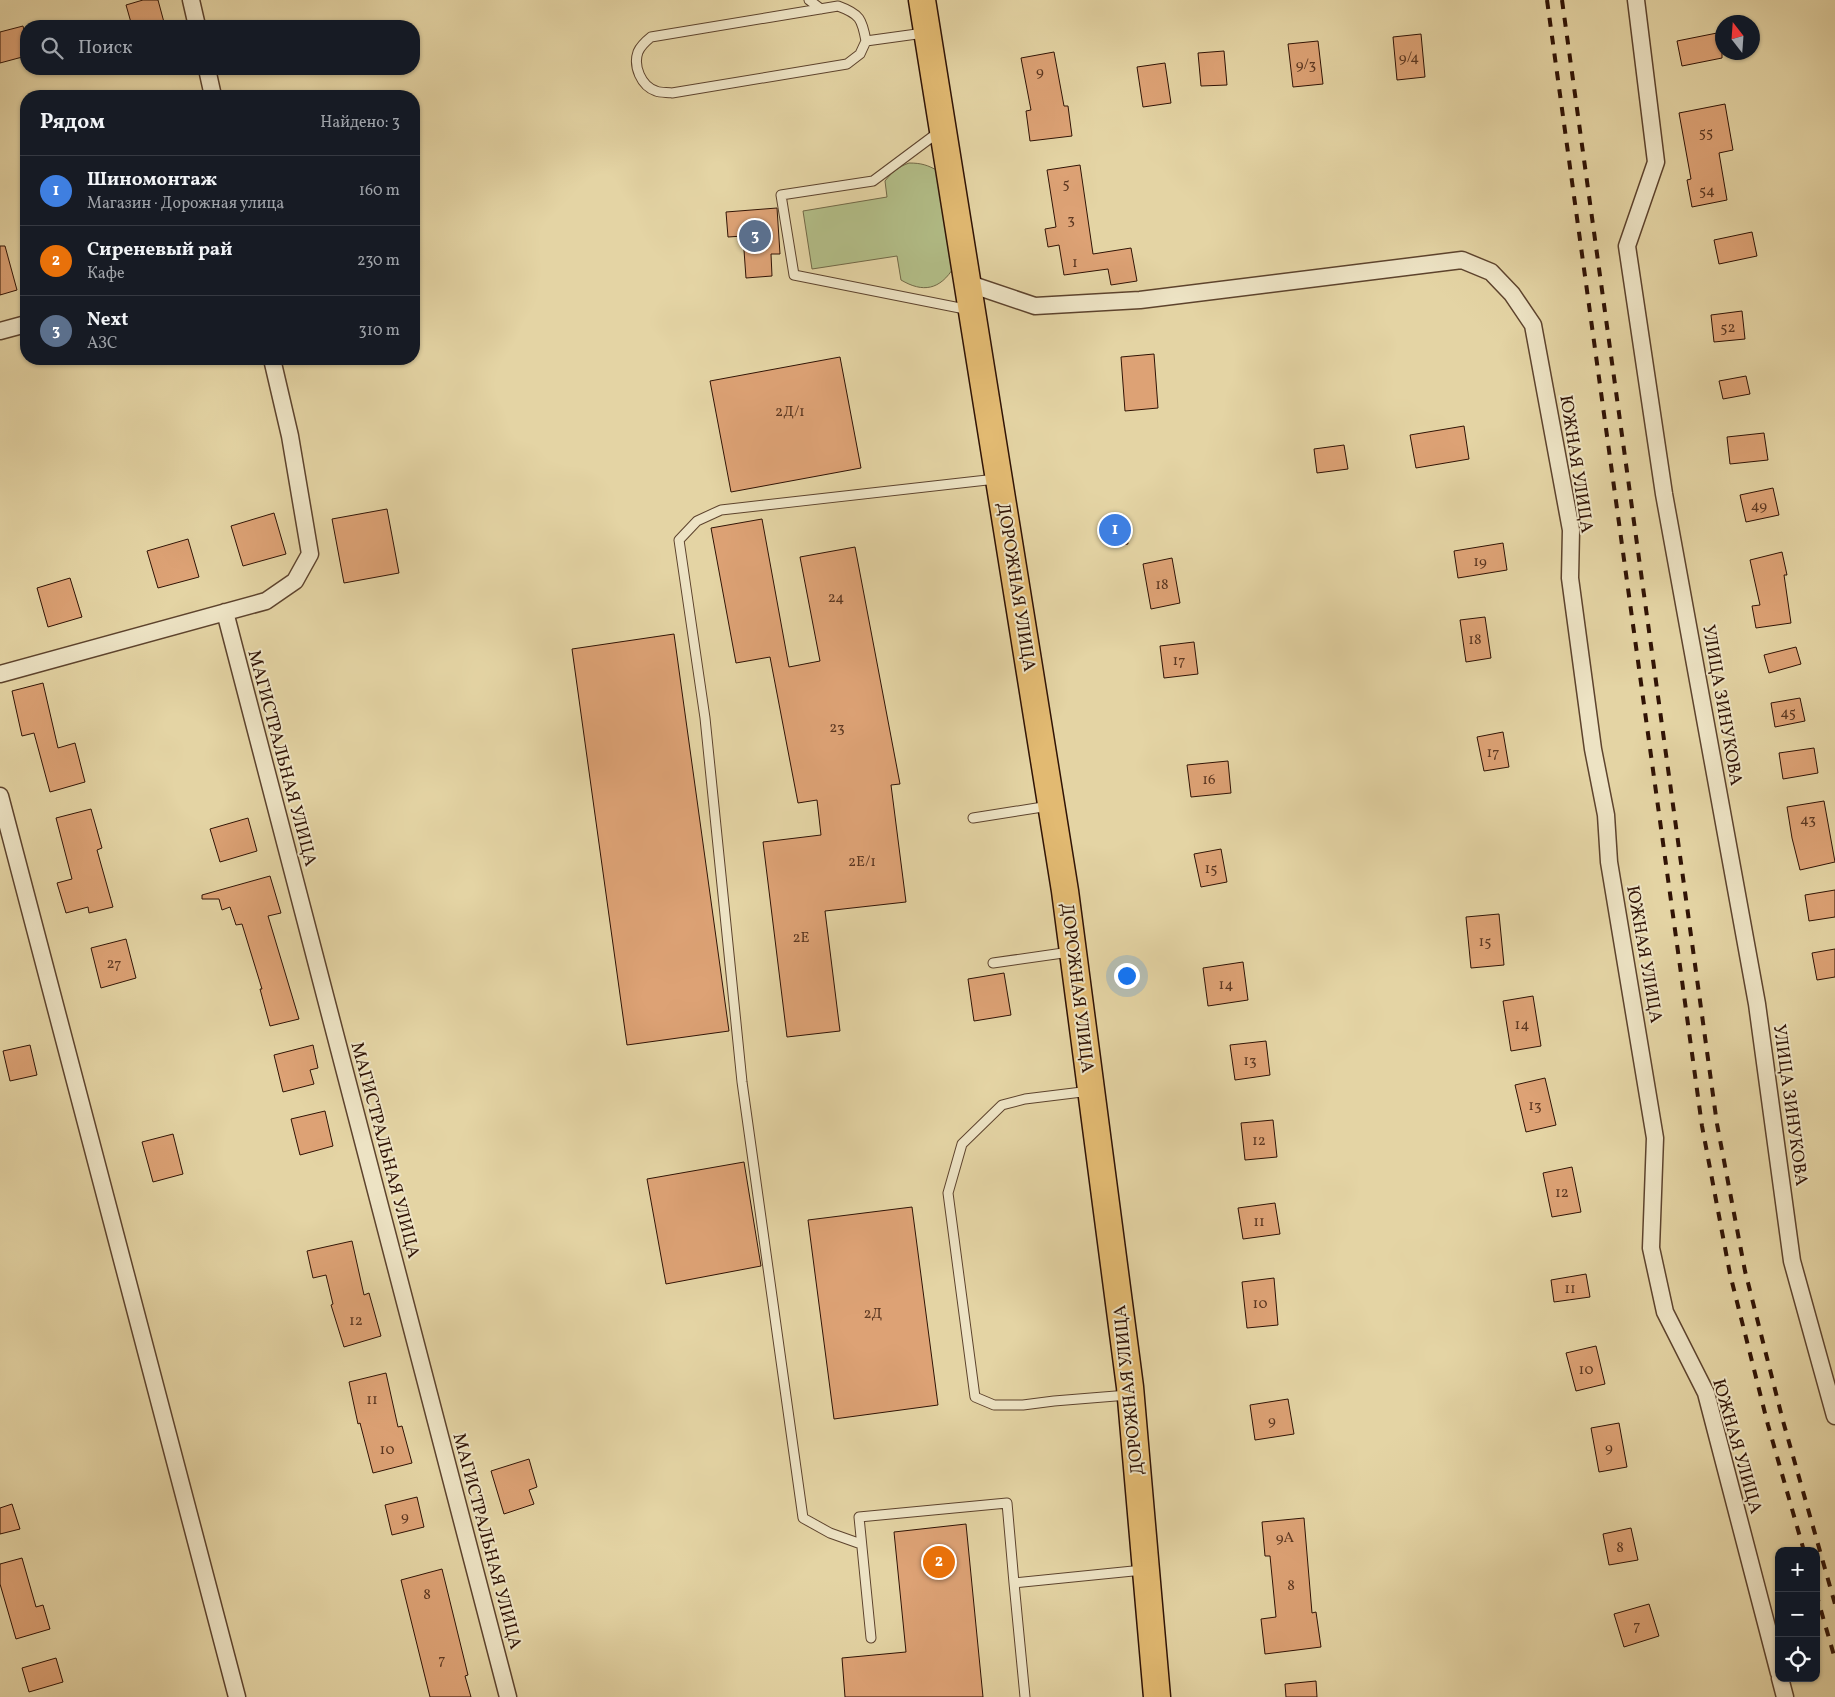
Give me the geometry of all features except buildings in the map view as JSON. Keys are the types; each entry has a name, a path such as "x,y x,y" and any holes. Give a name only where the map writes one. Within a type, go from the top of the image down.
{"main road":[{"name":"ДОРОЖНАЯ УЛИЦА","path":"922,0 1074,952 1131,1395 1157,1697"}],"street":[{"path":"191,0 196,20"},
{"name":"УЛИЦА ЗИНУКОВА","path":"1636,0 1656,162 1628,246 1629,256 1664,494 1757,1004 1792,1261 1835,1416"},
{"path":"208,75 212,90"},
{"name":"ЮЖНАЯ УЛИЦА","path":"967,283 1035,306 1140,300 1462,260 1491,272 1512,294 1533,325 1571,530 1570,578 1592,740 1606,815 1610,872 1655,1138 1651,1248 1665,1312 1706,1393 1775,1658"},
{"path":"0,331 20,326"},
{"path":"0,674 266,601 294,582 310,554 290,436 273,365"},
{"name":"МАГИСТРАЛЬНАЯ УЛИЦА","path":"225,612 508,1697"},
{"path":"0,796 237,1697"},
{"path":"1781,1682 1785,1697"}],"lane":[{"path":"809,0 821,9"},
{"path":"838,6 853,12 863,23 866,41 860,54 847,64 672,93 656,92 642,81 636,64 638,52 651,37 838,6"},
{"path":"866,41 927,32"},
{"path":"942,129 873,181 781,195 791,257 794,275 972,310"},
{"path":"862,1544 830,1533 803,1518 742,1082 705,718 679,540 697,521 721,510 999,478"},
{"path":"973,818 1052,805"},
{"path":"993,963 1074,952"},
{"path":"1092,1090 1025,1099 1002,1105 962,1144 948,1193 975,1396 994,1405 1023,1405 1131,1395"},
{"path":"870,1638 859,1517 1007,1503 1025,1697"},
{"path":"1014,1582 1146,1570"}],"green space":[{"path":"909,163 917,163 938,171 954,267 949,275 937,285 924,288 917,287 901,280 897,256 812,269 803,211 887,197 885,181 896,170"}],"railway":[{"path":"1547,0 1702,1126 1730,1274 1768,1425 1803,1547"},
{"path":"1562,0 1717,1124 1745,1271 1783,1421 1835,1604"},
{"path":"1820,1607 1835,1659"}],"place":[{"name":"Next","path":"755,236"},
{"name":"Шиномонтаж","path":"1115,530"},
{"name":"Сиреневый рай","path":"939,1562"}]}
